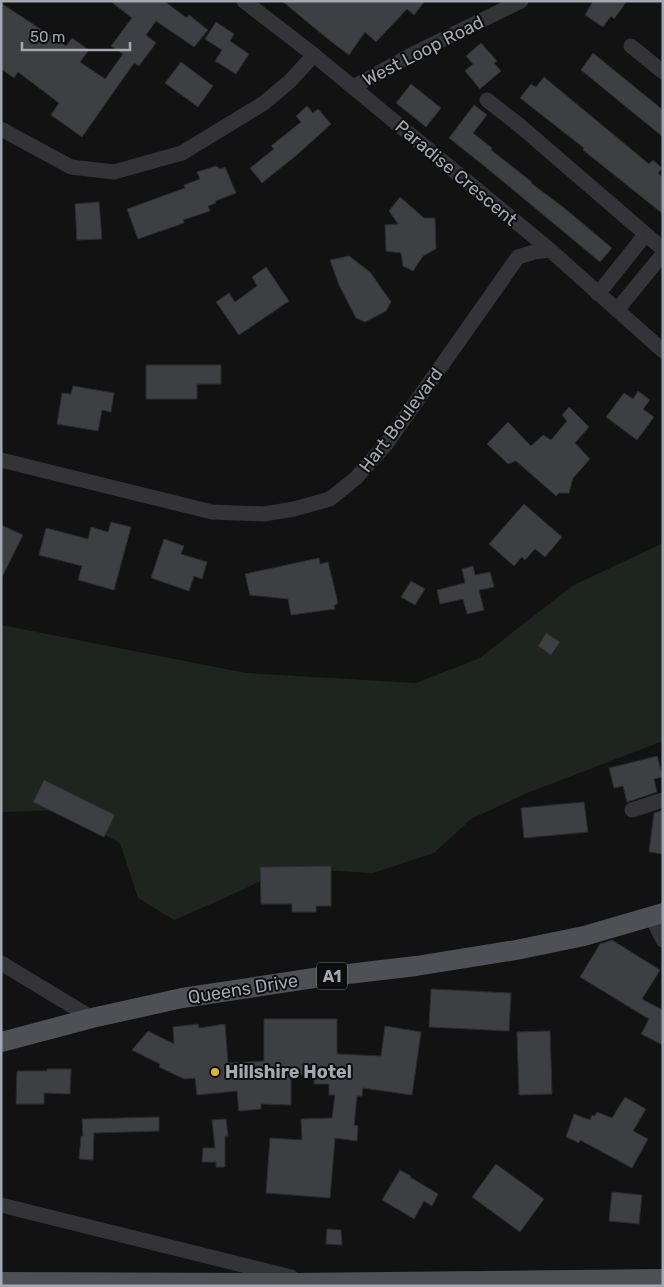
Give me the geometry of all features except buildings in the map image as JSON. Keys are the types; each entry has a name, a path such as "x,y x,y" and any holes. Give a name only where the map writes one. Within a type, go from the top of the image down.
{"main road":[{"name":"Queens Drive","path":"1,1042 92,1018 182,998 314,978 416,966 516,950 584,936 657,914"},
{"path":"1,1282 663,1279"}],"street":[{"name":"Paradise Crescent","path":"244,1 314,55 550,250 663,351"},
{"name":"West Loop Road","path":"352,87 411,55 521,1"},
{"path":"631,46 663,72"},
{"path":"1,129 71,167 114,172 182,153 264,103 290,81 314,55"},
{"path":"487,100 519,125 663,249"},
{"path":"598,294 645,235"},
{"name":"Hart Boulevard","path":"1,460 212,512 264,514 294,509 330,499 356,478 387,443 518,257 550,250"},
{"path":"616,310 663,254"},
{"path":"632,810 663,800"},
{"path":"657,914 663,940"},
{"path":"1,963 92,1018"},
{"path":"1,1205 309,1282"}],"shaded area":[{"path":"663,543 663,741 527,793 471,819 434,853 373,873 288,868 174,920 138,898 120,843 60,810 1,812 1,625 246,673 416,683 480,658 572,586"}],"place":[{"name":"Hillshire Hotel","path":"215,1072"}]}
